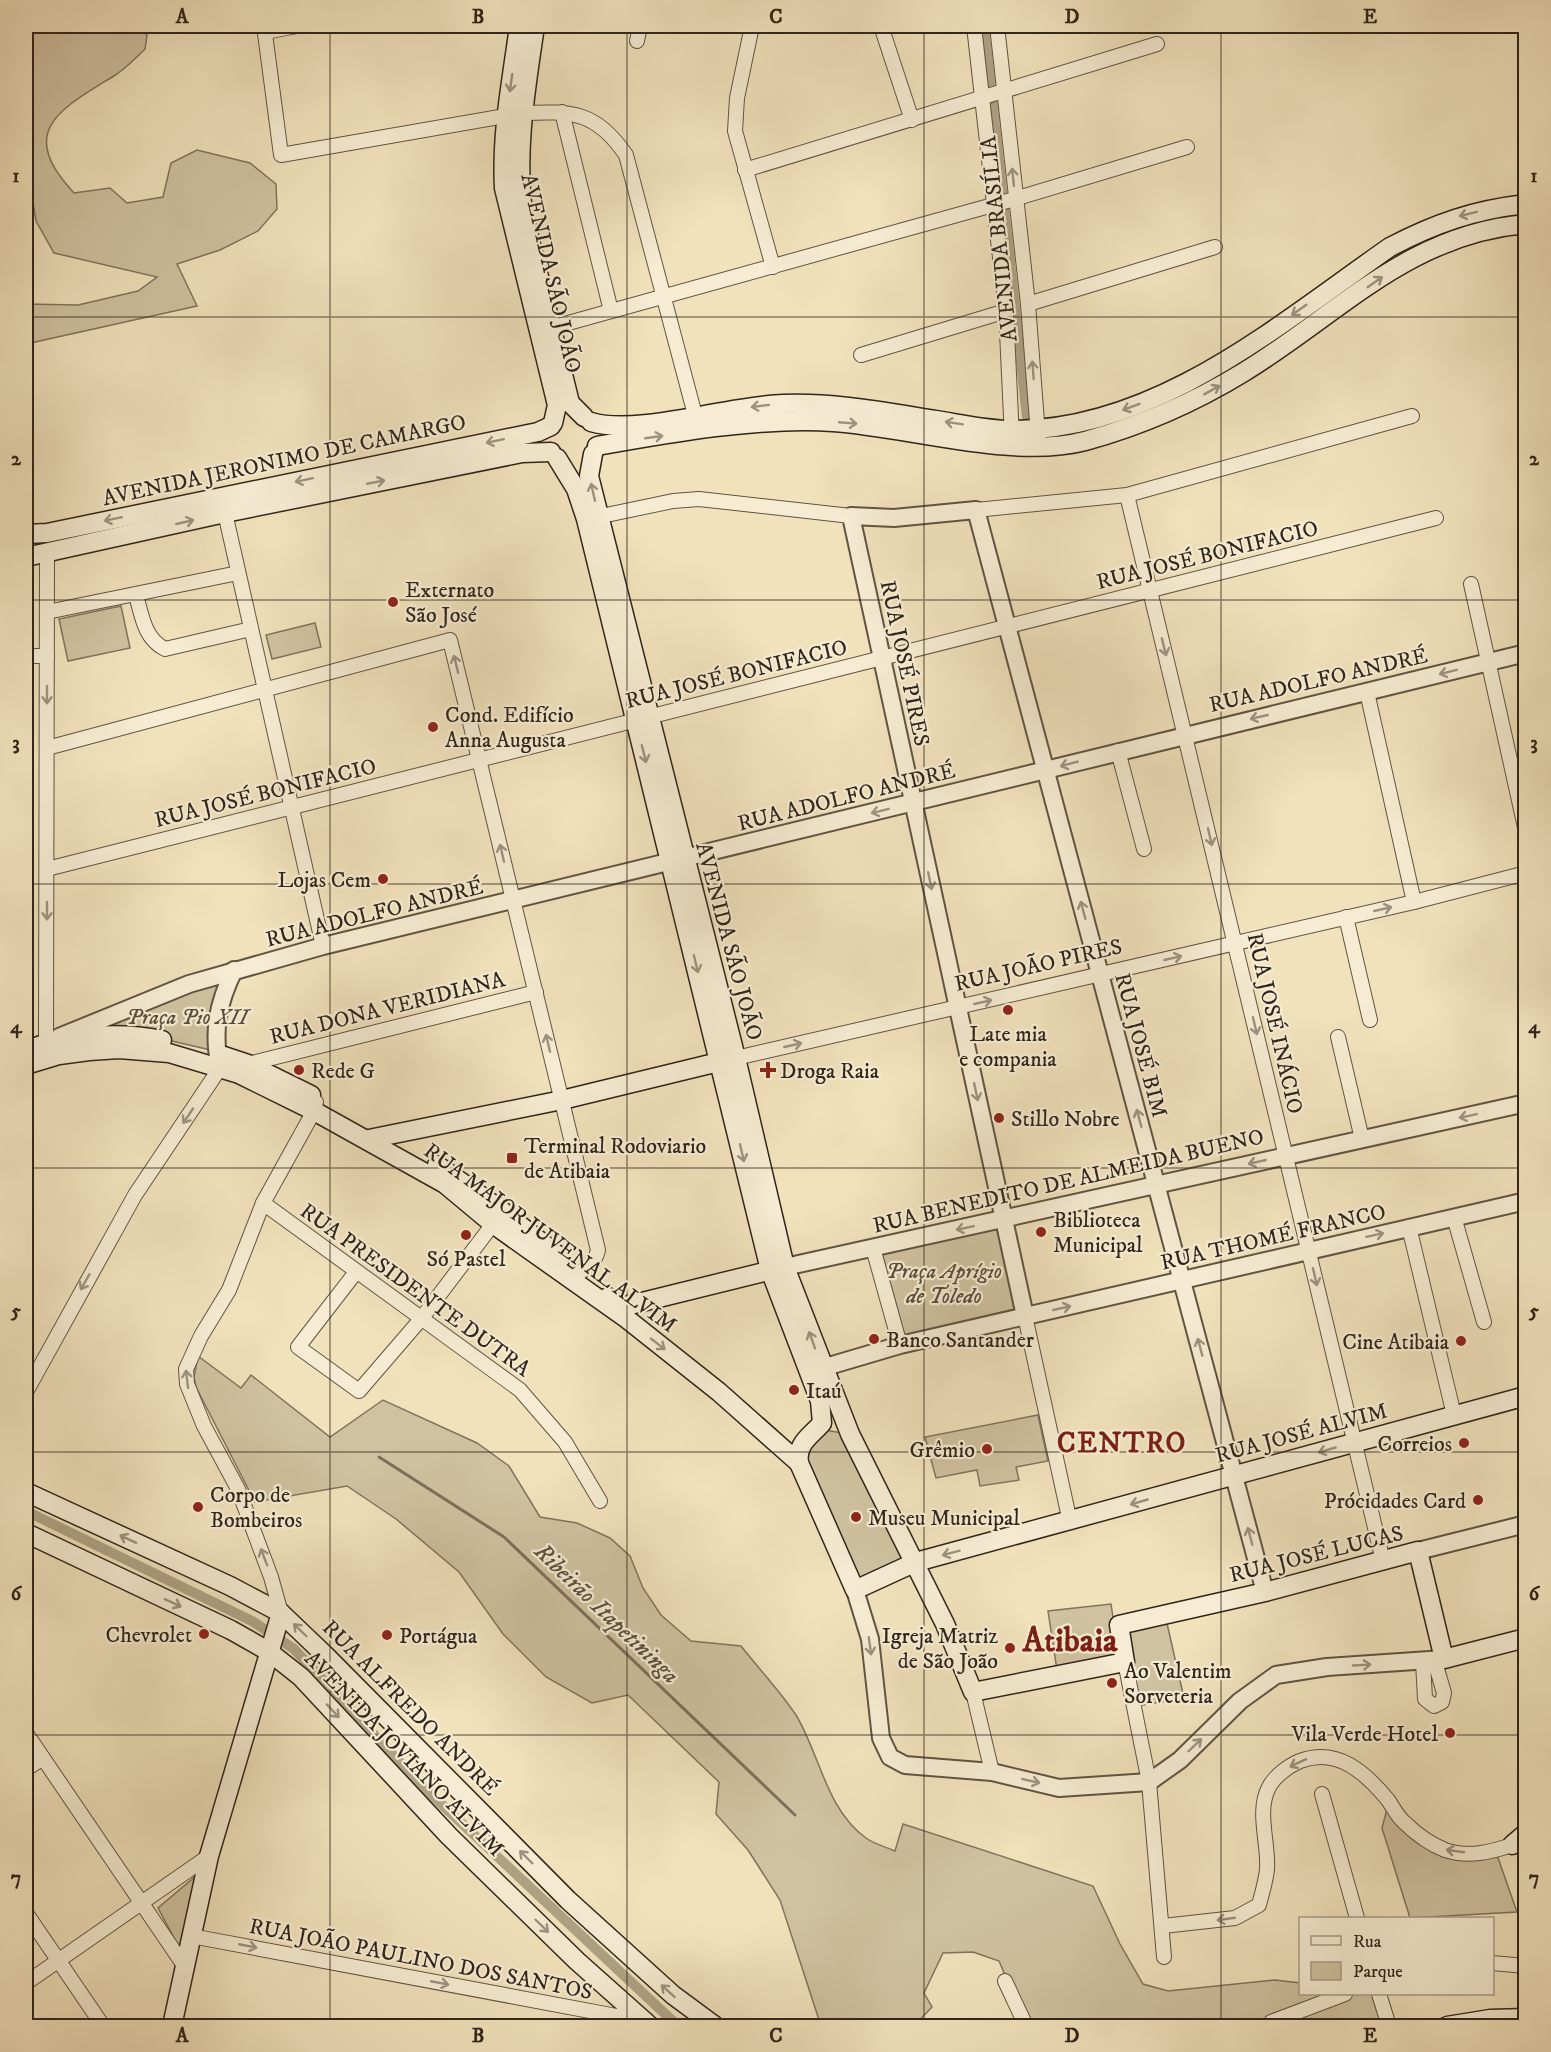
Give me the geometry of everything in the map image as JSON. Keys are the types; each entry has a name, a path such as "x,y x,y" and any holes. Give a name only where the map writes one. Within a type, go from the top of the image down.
{"main road":[{"name":"AVENIDA SÃO JOÃO","path":"514,114 519,26"},
{"name":"AVENIDA SÃO JOÃO","path":"535,26 502,160 504,188 530,264 546,329 570,403 587,420"},
{"path":"26,557 225,513 522,453 554,455 572,464 587,459 595,450 749,425 804,421 1012,438 1038,429 1108,414 1159,395 1224,361 1390,247 1460,216 1526,204"},
{"path":"554,455 548,439 553,425 567,415 612,426 765,405 817,404 1012,438 1039,448 1083,442 1133,425 1198,397 1244,373 1424,250 1481,231 1526,224"},
{"name":"AVENIDA SÃO JOÃO","path":"546,329 557,405 553,425"},
{"path":"587,420 595,429 595,450"},
{"name":"AVENIDA JERONIMO DE CAMARGO","path":"26,534 47,533 538,432 553,425"},
{"name":"AVENIDA SÃO JOÃO","path":"595,450 589,476 593,518 728,1060 777,1269 820,1401 822,1423 817,1428"},
{"name":"AVENIDA SÃO JOÃO","path":"554,455 593,518"},
{"path":"26,1050 46,1043 120,1035 159,1039 219,1061"},
{"path":"26,1065 59,1055 119,1049 169,1053 219,1061"},
{"name":"RUA JOÃO PIRES","path":"369,1139 389,1137 562,1100 728,1060"},
{"name":"RUA MAJOR JUVENAL ALVIM","path":"219,1061 248,1064 315,1104 495,1216 576,1276 622,1306"},
{"name":"RUA MAJOR JUVENAL ALVIM","path":"219,1061 389,1137 455,1176 495,1216"},
{"name":"AVENIDA SÃO JOÃO","path":"777,1269 849,1434 916,1562 973,1692"},
{"name":"RUA BENEDITO DE ALMEIDA BUENO","path":"622,1306 777,1269"},
{"name":"RUA MAJOR JUVENAL ALVIM","path":"576,1276 719,1392 799,1462"},
{"path":"634,1325 633,1312 644,1302"},
{"name":"RUA JOSÉ ALVIM","path":"855,1590 916,1562 1070,1522 1526,1396"},
{"path":"849,1434 817,1428 804,1440 799,1449 799,1462 855,1590"},
{"name":"RUA ALFREDO ANDRÉ","path":"26,1492 230,1586 279,1617 326,1654 568,1899 673,1995 714,2026"},
{"name":"AVENIDA JOVIANO ALVIM","path":"26,1533 249,1640 269,1646 302,1677 449,1836 645,2025"},
{"path":"1418,1551 1434,1661 1526,1638"},
{"name":"RUA JOSÉ LUCAS","path":"1125,1662 1119,1625 1265,1592 1418,1551"},
{"path":"172,2026 183,1964 209,1856 279,1617"},
{"path":"249,1640 256,1649 262,1670"},
{"path":"973,1692 1125,1662"},
{"path":"262,1670 277,1665 288,1666"},
{"path":"1447,2026 1490,2019 1526,2018"}],"street":[{"path":"297,26 265,28 281,155 514,114 562,112 592,119 612,133 626,154 695,415"},
{"path":"637,41 640,26"},
{"path":"752,26 736,98 735,131 773,267"},
{"path":"881,26 912,120"},
{"name":"AVENIDA BRASÍLIA","path":"974,26 992,96 1013,200 1028,304 1039,448"},
{"name":"AVENIDA BRASÍLIA","path":"997,26 992,96 995,205 1006,311 1012,438"},
{"path":"745,170 1157,44"},
{"path":"562,112 611,311"},
{"path":"546,329 1013,200 1187,147"},
{"path":"1028,304 1215,247"},
{"path":"861,355 1006,311"},
{"path":"593,518 673,501 699,499 851,516 894,518 1127,495 1412,416"},
{"name":"RUA JOSÉ INÁCIO","path":"1127,495 1383,1561"},
{"name":"RUA JOSÉ BIM","path":"976,510 1265,1592"},
{"path":"225,513 323,946"},
{"name":"RUA JOSÉ PIRES","path":"851,516 1070,1522"},
{"name":"RUA JOSÉ BONIFACIO","path":"47,869 1436,518"},
{"path":"46,1043 47,553"},
{"path":"47,612 238,573"},
{"path":"1471,584 1526,832"},
{"path":"136,595 148,635 154,644 165,649 251,629"},
{"path":"47,748 450,640 598,1250 596,1259 576,1276"},
{"name":"RUA ADOLFO ANDRÉ","path":"46,1043 124,1008 234,970 323,946 913,803 1185,734 1526,653"},
{"path":"26,656 47,656"},
{"path":"1366,692 1414,902"},
{"path":"1118,751 1144,849"},
{"name":"RUA JOÃO PIRES","path":"728,1060 1414,902 1526,873"},
{"path":"1346,917 1370,1020"},
{"path":"26,1392 135,1195 219,1061 217,1016 223,994 234,970"},
{"name":"RUA DONA VERIDIANA","path":"248,1064 536,992"},
{"path":"1338,1037 1362,1139"},
{"name":"RUA BENEDITO DE ALMEIDA BUENO","path":"777,1269 1526,1103"},
{"path":"279,1617 271,1576 238,1489 204,1426 186,1377 189,1358 229,1290 263,1203 315,1104"},
{"name":"RUA THOMÉ FRANCO","path":"822,1368 900,1345 1526,1201"},
{"name":"RUA PRESIDENTE DUTRA","path":"263,1203 520,1390 565,1442 600,1501"},
{"path":"356,1272 300,1343 300,1351 359,1392 421,1319 495,1216"},
{"path":"1454,1217 1484,1322"},
{"path":"1409,1227 1454,1415"},
{"path":"873,1248 900,1345"},
{"name":"RUA JOSÉ LUCAS","path":"1418,1551 1526,1524"},
{"path":"855,1590 870,1639 881,1738 890,1757 906,1765 992,1772 1059,1788 1149,1782 1180,1760 1240,1701 1276,1675 1327,1667 1434,1661"},
{"path":"1125,1662 1149,1782 1164,1957"},
{"path":"973,1692 992,1772"},
{"path":"26,1734 183,1964"},
{"path":"1163,1926 1235,1918 1259,1905 1267,1869 1264,1803 1268,1788 1278,1775 1294,1764 1311,1757 1334,1757 1352,1765 1371,1780 1402,1821 1424,1839 1447,1851 1483,1854 1521,1841"},
{"path":"26,1769 43,1758"},
{"path":"1322,1794 1357,1917"},
{"path":"26,1983 209,1856"},
{"path":"26,1913 103,2026"},
{"name":"RUA JOÃO PAULINO DOS SANTOS","path":"191,1936 645,2025"},
{"path":"1494,1963 1526,1966"},
{"path":"1005,1982 1026,2026"},
{"path":"1271,2022 1309,2010 1343,1995"},
{"path":"1379,1995 1389,2026"}],"green space":[{"path":"26,26 137,26 147,35 145,49 131,62 117,74 79,98 53,122 47,136 48,152 56,171 74,193 110,188 127,203 163,197 171,163 197,150 250,163 276,184 277,209 258,231 220,250 177,264 197,306 26,344 26,304 78,305 138,291 157,277 54,253 36,221 32,196 26,189"},
{"path":"121,606 130,648 68,661 59,619"},
{"path":"315,623 321,647 272,659 266,635"},
{"name":"Praça Pio XII","path":"231,973 215,1051 159,1038 89,1036 126,1010"},
{"name":"Praça Aprígio de Toledo","path":"998,1227 1017,1309 905,1337 882,1253"},
{"path":"198,1356 241,1388 251,1375 330,1437 383,1400 477,1443 509,1466 540,1517 577,1523 610,1538 630,1556 643,1588 661,1615 691,1641 741,1646 796,1715 825,1781 842,1812 852,1826 876,1844 895,1851 903,1824 1093,1886 1120,1944 1143,1984 1168,1991 1275,1980 1299,1983 1299,1995 1376,1995 1386,2026 1027,2026 999,1961 973,1952 943,1953 924,1993 932,2007 914,2026 821,2026 780,1900 748,1850 716,1814 719,1782 628,1695 592,1703 546,1677 503,1634 459,1572 396,1519 347,1486 255,1502 196,1387 194,1377"},
{"name":"Grêmio","path":"1038,1415 1048,1461 1016,1467 1019,1480 980,1486 977,1470 936,1478 925,1437"},
{"path":"820,1429 847,1434 905,1558 855,1581 800,1449"},
{"path":"1111,1604 1119,1657 1057,1670 1048,1611"},
{"path":"1166,1619 1184,1698 1138,1706 1123,1631"},
{"path":"1388,1805 1421,1843 1497,1855 1517,1912 1410,1917 1382,1828"},
{"path":"197,1875 180,1949 158,1908"}],"waterway":[{"path":"984,26 1027,417"},
{"name":"Ribeirão Itapetininga","path":"379,1457 504,1537 795,1815"},
{"path":"26,1511 252,1621 294,1649 422,1786 678,2026"}],"place":[{"name":"Externato São José","path":"393,602"},
{"name":"Cond. Edifício Anna Augusta","path":"433,727"},
{"name":"Lojas Cem","path":"383,879"},
{"name":"Late mia e compania","path":"1008,1010"},
{"name":"Rede G","path":"299,1070"},
{"name":"Droga Raia","path":"768,1070"},
{"name":"Stillo Nobre","path":"999,1118"},
{"name":"Terminal Rodoviario de Atibaia","path":"512,1158"},
{"name":"Biblioteca Municipal","path":"1041,1232"},
{"name":"Só Pastel","path":"466,1235"},
{"name":"Banco Santander","path":"874,1339"},
{"name":"Cine Atibaia","path":"1461,1341"},
{"name":"Itaú","path":"794,1390"},
{"name":"Correios","path":"1464,1443"},
{"name":"Grêmio","path":"987,1449"},
{"name":"Prócidades Card","path":"1478,1500"},
{"name":"Corpo de Bombeiros","path":"198,1507"},
{"name":"Museu Municipal","path":"856,1517"},
{"name":"Chevrolet","path":"204,1634"},
{"name":"Portágua","path":"387,1635"},
{"name":"Igreja Matriz de São João","path":"1010,1648"},
{"name":"Ao Valentim Sorveteria","path":"1112,1683"},
{"name":"Vila Verde Hotel","path":"1450,1733"}],"district":[{"name":"CENTRO","path":"1122,1442"},
{"name":"Atibaia","path":"1070,1639"}]}
